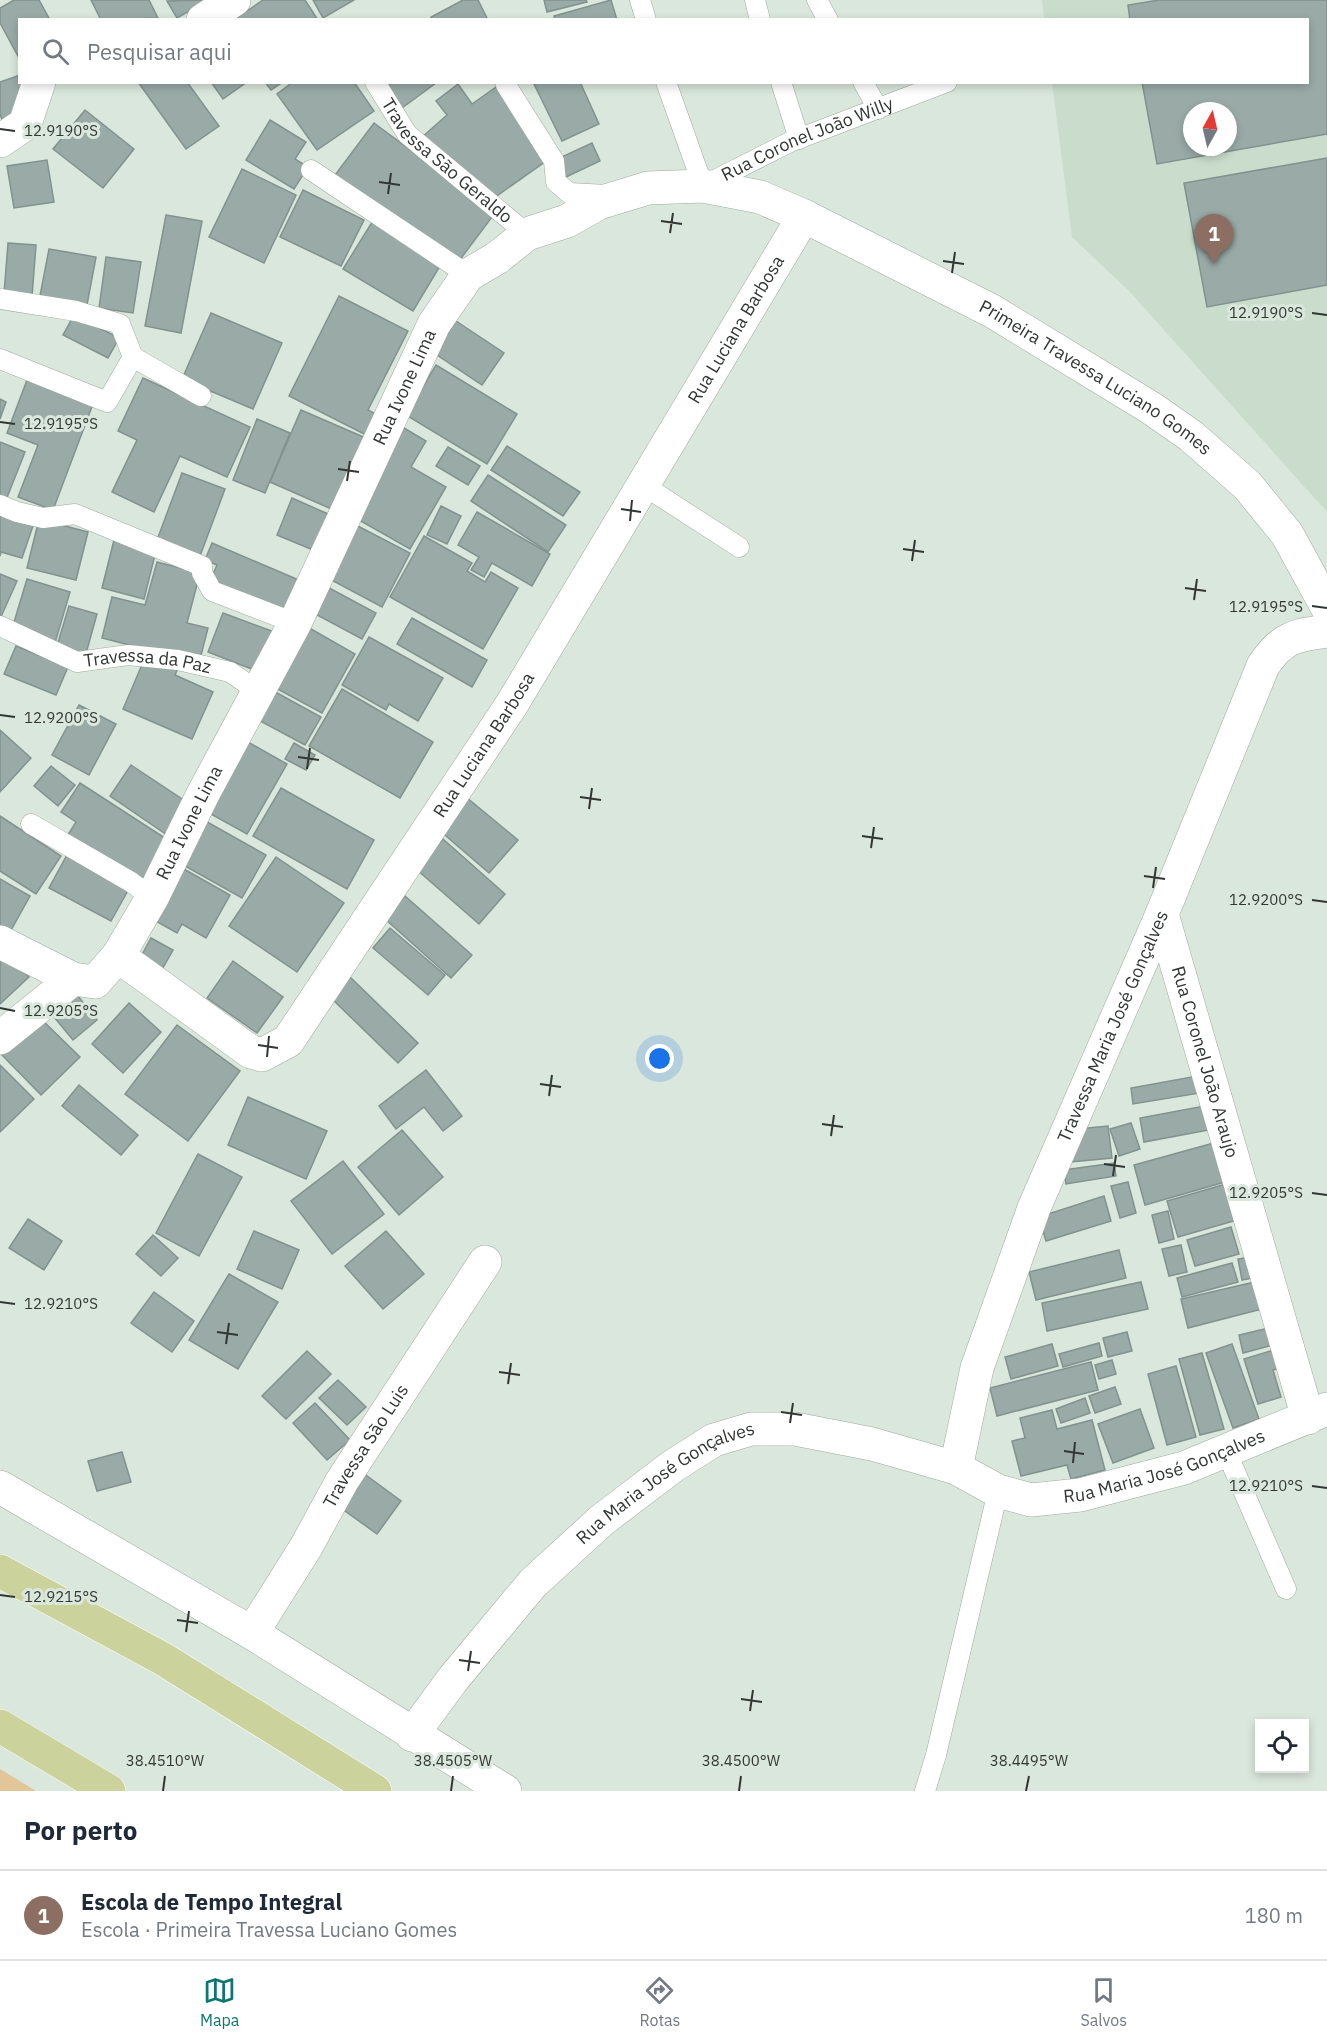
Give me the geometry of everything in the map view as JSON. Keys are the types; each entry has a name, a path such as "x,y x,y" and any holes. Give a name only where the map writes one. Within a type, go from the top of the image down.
{"main road":[{"path":"0,1571 163,1659 375,1791"},
{"path":"0,1726 110,1791"}],"street":[{"path":"206,18 234,0"},
{"path":"0,141 25,124 38,84"},
{"name":"Rua Ivone Lima","path":"118,956 152,898 203,794 295,623 434,324 468,275 497,258 527,234 567,220 599,203 648,188 703,186 760,197 804,216"},
{"name":"Rua Luciana Barbosa","path":"118,956 250,1052 262,1055 288,1041 512,704 804,216"},
{"name":"Primeira Travessa Luciano Gomes","path":"804,216 992,311 1151,408 1191,436 1247,485 1287,534 1327,607"},
{"name":"Travessa Maria José Gonçalves","path":"956,1468 977,1368 1034,1208 1162,914 1263,666 1273,651 1285,641 1300,634 1327,631"},
{"name":"Rua Coronel João Araujo","path":"1162,914 1317,1413"},
{"path":"0,942 73,979 94,982 118,956"},
{"path":"0,1038 73,979"},
{"name":"Travessa São Luis","path":"252,1633 306,1547 342,1481 485,1262"},
{"name":"Rua Maria José Gonçalves","path":"412,1735 453,1679 533,1583 602,1520 673,1466 714,1440 751,1429 795,1429 872,1444 956,1468 998,1491 1030,1500 1080,1495 1184,1468 1317,1413"},
{"path":"0,1486 252,1633 412,1735 506,1791"}],"lane":[{"path":"640,0 645,18"},
{"path":"755,0 760,18"},
{"path":"817,0 827,18"},
{"name":"Travessa São Geraldo","path":"376,84 407,134 527,234"},
{"path":"667,84 703,186"},
{"path":"781,84 799,139"},
{"path":"864,84 878,109"},
{"name":"Rua Coronel João Willy","path":"703,186 799,139 942,84"},
{"path":"506,85 554,161 556,182 569,193 625,196"},
{"path":"311,170 468,275"},
{"path":"0,299 76,311 120,324 133,357 201,396"},
{"path":"0,359 107,402 133,357"},
{"path":"643,485 739,547"},
{"path":"0,505 43,518 75,514 202,566 202,573 212,591 295,623"},
{"name":"Travessa da Paz","path":"0,626 77,662 128,655 178,660 230,672 259,692"},
{"path":"31,824 130,882 152,898"},
{"path":"1226,1451 1286,1589"},
{"path":"925,1791 936,1755 998,1491"}],"shaded area":[{"path":"1042,0 1327,0 1327,512 1129,291 1072,237 1052,84 1309,84 1309,18 1044,18"},
{"path":"0,1769 36,1791 0,1791"}],"building":[{"path":"14,0 39,0 49,18 18,18 18,56 0,23 0,8"},
{"path":"91,0 149,0 158,18 100,18"},
{"path":"203,0 205,2 177,18 167,1"},
{"path":"263,0 305,0 317,18 237,18"},
{"path":"313,0 354,0 323,18"},
{"path":"463,0 478,0 487,18 431,18"},
{"path":"544,0 586,0 587,2 547,12"},
{"path":"611,0 616,18 554,18 554,16"},
{"path":"1159,0 1327,0 1327,134 1237,150 1237,102 1183,102 1183,156 1202,156 1157,164 1142,84 1309,84 1309,18 1130,18 1128,5"},
{"path":"18,76 18,84 28,84 26,121 5,128 0,114 0,82"},
{"path":"139,84 188,84 219,126 186,149"},
{"path":"212,84 244,84 223,99"},
{"path":"266,84 280,84 271,90"},
{"path":"290,84 355,84 374,111 317,150 277,94"},
{"path":"385,84 435,84 402,108"},
{"path":"458,84 472,104 496,87 549,159 491,200 420,139 447,115 436,101"},
{"path":"534,84 581,84 599,124 562,141"},
{"path":"85,110 134,149 103,188 53,149"},
{"path":"270,120 306,142 295,159 308,167 294,189 246,160"},
{"path":"374,123 495,213 456,265 335,175"},
{"path":"592,143 600,161 564,178 555,160"},
{"path":"1327,158 1327,285 1207,307 1184,183"},
{"path":"47,160 54,202 14,208 7,166"},
{"path":"242,169 296,195 264,263 209,237"},
{"path":"303,190 364,220 341,266 280,237"},
{"path":"166,215 202,221 181,333 145,326"},
{"path":"374,219 443,261 413,311 343,269"},
{"path":"8,243 36,245 32,297 4,294"},
{"path":"49,249 96,257 86,310 39,301"},
{"path":"106,257 141,262 133,313 99,308"},
{"path":"339,296 408,331 368,410 383,418 372,438 289,396"},
{"path":"211,313 282,343 253,409 182,379"},
{"path":"74,315 119,338 108,358 63,335"},
{"path":"456,321 504,353 482,385 434,353"},
{"path":"436,365 517,414 487,464 406,415"},
{"path":"143,378 250,427 227,477 180,456 154,512 112,492 137,440 118,431"},
{"path":"27,380 93,404 53,510 18,497 38,445 7,433"},
{"path":"0,399 6,402 0,419"},
{"path":"301,410 368,439 336,511 270,482"},
{"path":"257,419 290,433 265,493 233,480"},
{"path":"404,428 426,441 411,467 446,487 410,549 352,516"},
{"path":"0,442 25,452 6,500 0,498"},
{"path":"507,446 580,492 563,516 491,470"},
{"path":"448,447 480,466 468,485 436,466"},
{"path":"182,473 225,489 200,556 157,540"},
{"path":"488,475 566,525 548,552 471,501"},
{"path":"292,498 328,514 313,550 277,535"},
{"path":"441,506 461,516 447,544 427,535"},
{"path":"0,512 34,523 22,558 1,552 0,556"},
{"path":"477,512 550,554 532,586 492,563 484,577 471,570 479,557 458,545"},
{"path":"39,519 88,532 76,580 27,568"},
{"path":"350,522 410,553 382,607 322,575"},
{"path":"424,536 472,563 467,571 485,582 491,572 518,588 483,649 390,597"},
{"path":"114,540 156,551 144,599 102,588"},
{"path":"212,543 301,581 287,614 210,581 217,565 205,560"},
{"path":"157,562 200,573 187,623 208,628 199,663 102,638 112,597 145,605"},
{"path":"0,574 17,581 0,619"},
{"path":"27,579 70,592 55,643 12,629"},
{"path":"318,582 376,613 362,639 304,608"},
{"path":"69,606 97,614 85,657 56,649"},
{"path":"223,613 277,633 262,673 208,652"},
{"path":"412,618 487,660 472,687 397,644"},
{"path":"304,625 355,654 322,713 270,685"},
{"path":"369,637 443,678 418,721 389,704 386,710 342,685"},
{"path":"16,646 68,667 56,695 4,674"},
{"path":"144,660 179,666 175,675 213,692 192,739 123,709"},
{"path":"268,688 321,717 305,745 253,717"},
{"path":"342,689 433,742 400,798 309,746"},
{"path":"79,705 116,724 89,775 52,755"},
{"path":"0,730 31,758 0,792"},
{"path":"239,737 287,764 247,834 200,808"},
{"path":"294,743 315,755 306,770 285,759"},
{"path":"131,765 188,803 167,835 110,796"},
{"path":"51,766 75,785 58,806 34,786"},
{"path":"80,783 168,840 139,885 66,838 76,822 61,812"},
{"path":"281,788 374,840 347,889 253,836"},
{"path":"460,792 518,840 489,873 432,824"},
{"path":"0,816 61,856 36,894 0,871"},
{"path":"200,818 266,855 242,898 176,861"},
{"path":"443,839 505,894 479,924 416,869"},
{"path":"68,853 131,885 111,921 49,888"},
{"path":"276,857 344,903 297,972 229,926"},
{"path":"175,864 230,895 206,938 182,924 177,933 145,915"},
{"path":"0,879 30,896 10,932 0,926"},
{"path":"405,896 472,955 451,978 385,919"},
{"path":"390,928 445,975 428,995 373,948"},
{"path":"151,938 173,950 160,973 138,962"},
{"path":"3,950 29,977 0,1004 0,953"},
{"path":"233,961 283,997 257,1033 207,998"},
{"path":"350,977 418,1043 398,1063 330,997"},
{"path":"74,991 97,1020 73,1040 49,1011"},
{"path":"129,1003 161,1032 123,1073 92,1044"},
{"path":"38,1016 80,1057 41,1095 0,1053"},
{"path":"177,1025 240,1071 188,1141 125,1094"},
{"path":"0,1065 34,1099 0,1132"},
{"path":"426,1070 462,1116 443,1131 424,1107 396,1129 379,1106"},
{"path":"1197,1076 1200,1093 1133,1104 1131,1088"},
{"path":"79,1085 138,1135 121,1155 62,1106"},
{"path":"248,1097 327,1131 306,1179 228,1145"},
{"path":"1204,1106 1209,1130 1144,1142 1140,1118"},
{"path":"1131,1123 1140,1149 1119,1156 1110,1129"},
{"path":"1108,1126 1112,1158 1071,1162 1068,1130"},
{"path":"402,1130 443,1177 399,1215 358,1167"},
{"path":"1221,1141 1232,1180 1145,1205 1134,1165"},
{"path":"198,1154 242,1177 199,1256 156,1233"},
{"path":"343,1161 384,1214 332,1254 291,1201"},
{"path":"1114,1163 1116,1176 1066,1184 1064,1170"},
{"path":"1128,1182 1136,1213 1120,1218 1111,1186"},
{"path":"1226,1184 1237,1220 1178,1237 1167,1201"},
{"path":"1104,1196 1111,1221 1046,1241 1039,1217"},
{"path":"1168,1211 1174,1239 1159,1243 1152,1215"},
{"path":"28,1219 62,1241 44,1270 9,1248"},
{"path":"1231,1227 1239,1254 1195,1266 1187,1240"},
{"path":"254,1231 299,1250 282,1289 237,1269"},
{"path":"386,1231 424,1274 383,1309 345,1266"},
{"path":"153,1235 178,1258 161,1276 136,1254"},
{"path":"1181,1245 1187,1272 1169,1276 1162,1249"},
{"path":"1119,1250 1126,1278 1036,1300 1029,1272"},
{"path":"1254,1256 1258,1277 1242,1280 1238,1259"},
{"path":"1232,1263 1238,1282 1182,1297 1177,1278"},
{"path":"229,1274 278,1302 238,1369 189,1340"},
{"path":"1259,1281 1266,1308 1188,1328 1181,1299"},
{"path":"1141,1282 1148,1309 1047,1331 1042,1303"},
{"path":"154,1292 194,1321 172,1352 131,1323"},
{"path":"1269,1328 1273,1345 1243,1353 1239,1335"},
{"path":"1127,1332 1132,1351 1108,1357 1103,1338"},
{"path":"1099,1343 1102,1356 1063,1367 1059,1354"},
{"path":"1052,1344 1058,1366 1011,1379 1005,1357"},
{"path":"1232,1344 1259,1419 1233,1428 1206,1353"},
{"path":"1277,1349 1283,1367 1273,1370 1281,1397 1258,1404 1244,1359"},
{"path":"307,1351 331,1374 286,1419 262,1396"},
{"path":"1202,1353 1224,1429 1200,1435 1179,1359"},
{"path":"1112,1360 1116,1374 1099,1379 1095,1365"},
{"path":"1091,1362 1098,1390 997,1416 990,1388"},
{"path":"1176,1366 1196,1437 1167,1445 1148,1374"},
{"path":"338,1380 366,1407 347,1425 319,1398"},
{"path":"1115,1387 1121,1404 1095,1413 1089,1396"},
{"path":"1085,1398 1090,1413 1061,1423 1056,1409"},
{"path":"315,1403 350,1440 327,1460 293,1423"},
{"path":"1140,1409 1154,1448 1113,1463 1098,1424"},
{"path":"1052,1410 1057,1429 1092,1420 1105,1470 1071,1479 1067,1465 1021,1476 1012,1441 1025,1438 1020,1418"},
{"path":"122,1452 131,1482 97,1491 88,1461"},
{"path":"359,1470 401,1501 377,1534 334,1503"}],"place":[{"name":"Escola de Tempo Integral","path":"1214,264"}]}
